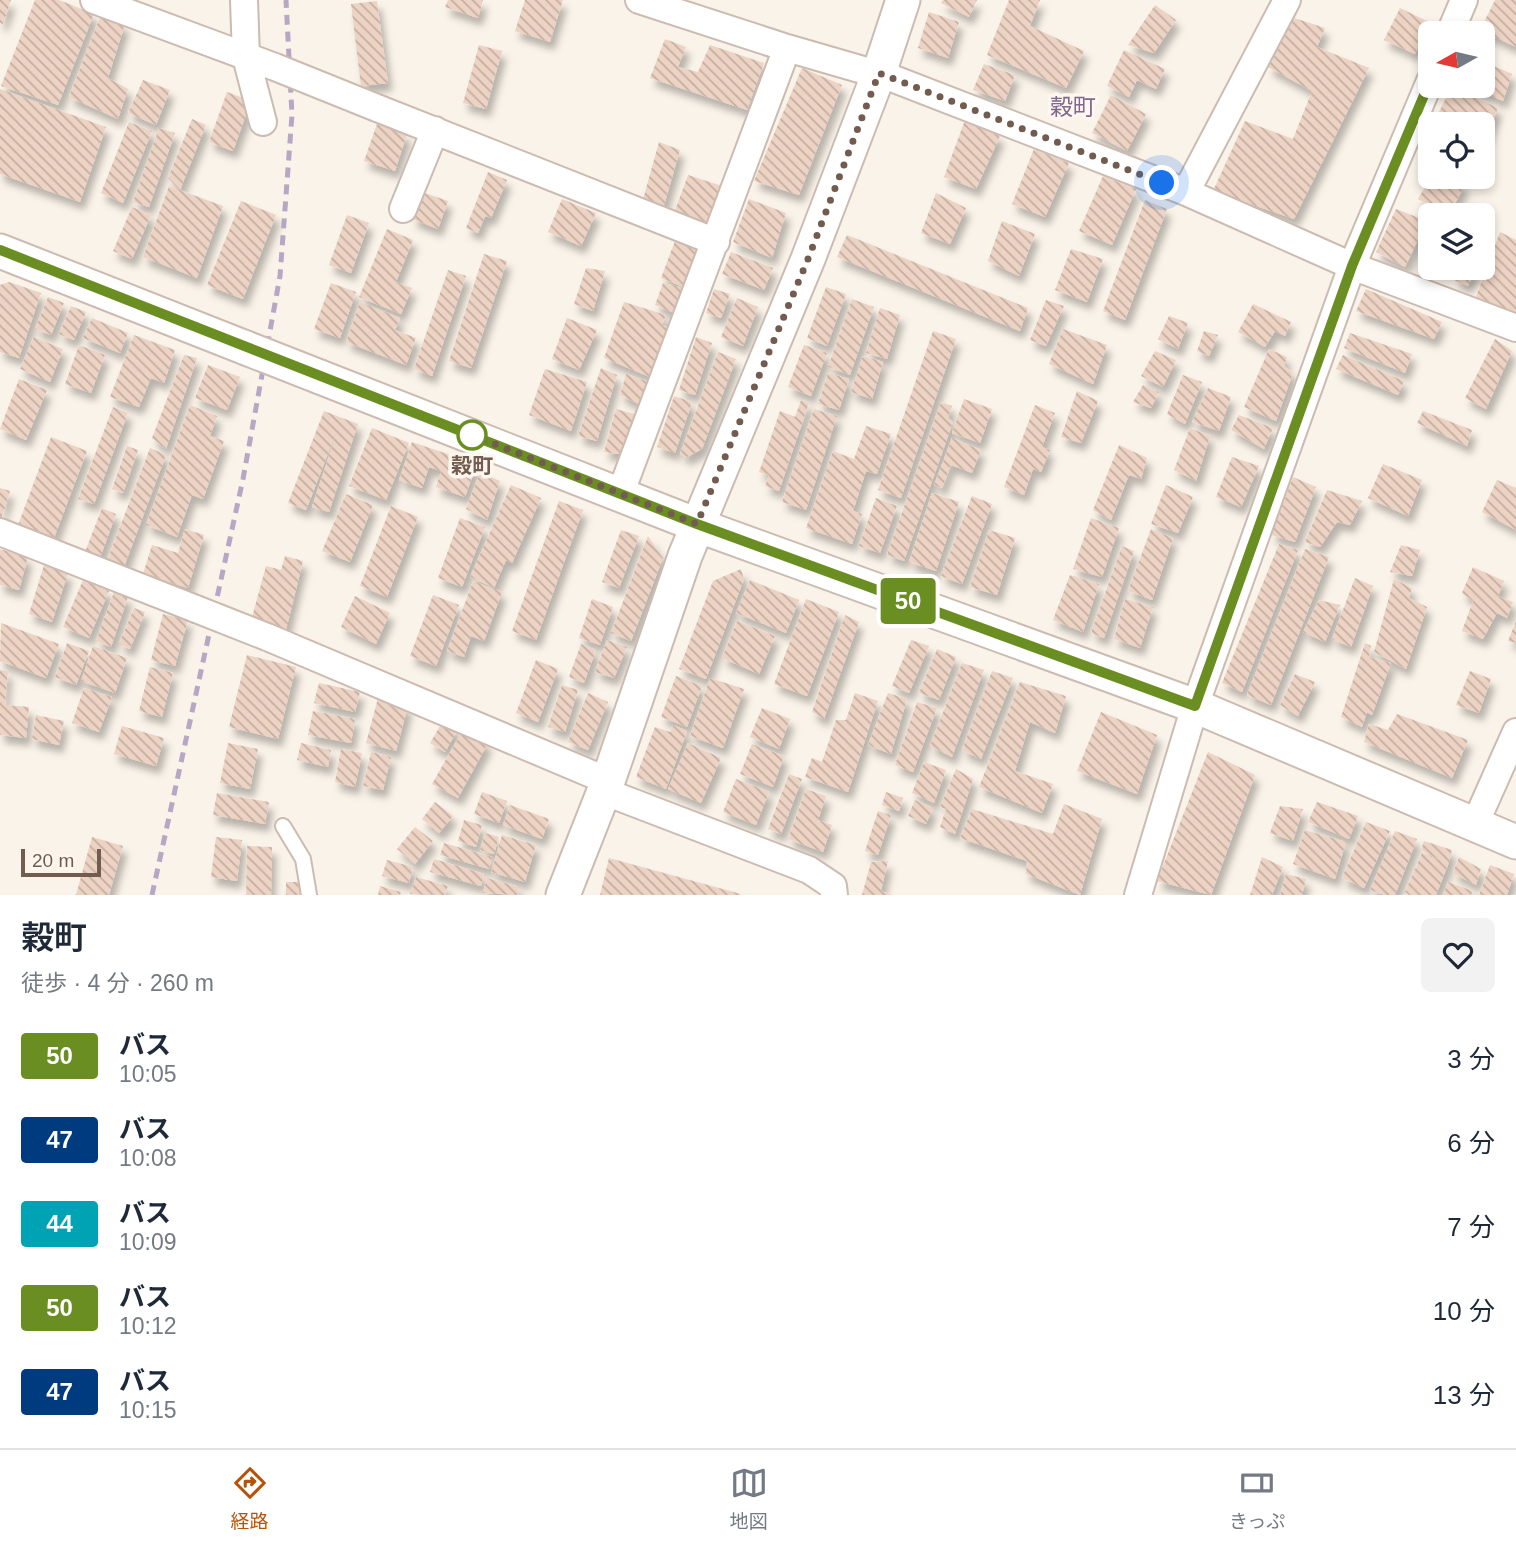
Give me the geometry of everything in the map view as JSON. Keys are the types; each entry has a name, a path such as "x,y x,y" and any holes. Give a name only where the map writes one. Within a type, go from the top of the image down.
{"street":[{"path":"94,0 275,67 716,242"},
{"path":"244,0 246,57 262,122"},
{"path":"639,0 786,48 879,73 1186,192 1352,266 1516,328"},
{"path":"563,895 605,786 697,524 808,259 879,73 903,0"},
{"path":"1186,192 1287,0"},
{"path":"1455,21 1464,0"},
{"path":"621,492 786,48"},
{"path":"1138,895 1195,706 1352,266 1423,98"},
{"path":"403,209 435,130"},
{"path":"0,250 697,524 1195,706 1516,842"},
{"path":"0,532 267,637 605,786 809,870 833,886 834,895"},
{"path":"1475,824 1516,733"}],"lane":[{"path":"283,825 303,859 309,895"}],"building":[{"path":"0,0 11,0 3,24 0,23"},
{"path":"35,0 59,0 94,14 58,105 1,86"},
{"path":"448,0 483,0 478,18 445,7"},
{"path":"525,0 563,0 550,42 515,31"},
{"path":"943,0 977,0 969,17 941,3"},
{"path":"1009,0 1040,0 1030,26 1084,51 1066,88 987,55"},
{"path":"1495,0 1516,0 1516,47 1495,37 1495,21 1484,21"},
{"path":"377,1 388,83 361,86 351,4"},
{"path":"1155,5 1176,20 1154,53 1128,45"},
{"path":"1400,8 1427,21 1418,21 1418,47 1415,54 1384,40"},
{"path":"929,12 959,22 948,58 918,48"},
{"path":"100,17 125,24 108,78 128,89 118,119 69,97"},
{"path":"1294,18 1325,28 1317,47 1369,68 1294,219 1213,191 1245,121 1293,139 1312,91 1268,67"},
{"path":"665,39 686,47 678,67 698,72 710,45 764,63 747,110 650,78"},
{"path":"479,45 502,51 486,109 463,103"},
{"path":"1124,50 1165,69 1156,89 1137,80 1129,97 1107,86"},
{"path":"984,64 1015,75 1005,101 973,90"},
{"path":"1495,67 1512,74 1503,101 1495,98"},
{"path":"802,68 842,85 799,195 754,181"},
{"path":"143,80 170,90 156,125 128,113"},
{"path":"0,89 106,127 80,202 0,174"},
{"path":"227,92 251,101 233,151 209,142"},
{"path":"1111,95 1146,114 1127,151 1092,133"},
{"path":"1446,98 1477,98 1498,108 1495,115 1495,112 1439,112"},
{"path":"192,119 206,125 180,190 168,178"},
{"path":"965,120 1000,136 976,189 944,177"},
{"path":"129,122 152,131 123,203 101,193"},
{"path":"377,124 407,134 395,171 364,161"},
{"path":"159,128 175,133 149,207 133,202"},
{"path":"659,142 680,150 663,209 642,203"},
{"path":"1034,149 1069,163 1045,217 1012,204"},
{"path":"488,172 507,180 491,218 485,216 478,233 466,228"},
{"path":"688,175 722,186 707,223 674,213"},
{"path":"1103,176 1136,189 1112,245 1079,231"},
{"path":"169,186 223,206 197,278 143,257"},
{"path":"1424,189 1463,189 1455,203 1426,203 1418,199"},
{"path":"422,192 448,201 438,229 412,219"},
{"path":"936,193 966,208 950,244 921,233"},
{"path":"562,199 596,213 581,246 548,232"},
{"path":"749,199 786,213 772,258 733,242"},
{"path":"1145,200 1167,209 1125,320 1103,311"},
{"path":"241,201 276,215 243,299 207,285"},
{"path":"132,207 151,215 132,259 113,251"},
{"path":"1396,209 1418,218 1418,240 1405,267 1376,252"},
{"path":"347,215 369,223 351,273 329,265"},
{"path":"1002,221 1035,234 1019,276 988,261"},
{"path":"387,229 413,240 396,282 412,288 401,314 359,297"},
{"path":"1500,232 1516,240 1516,318 1474,302 1482,280 1495,280 1495,245"},
{"path":"847,235 1028,308 1020,331 837,257"},
{"path":"675,241 701,246 688,289 661,278"},
{"path":"1071,249 1103,259 1087,302 1055,290"},
{"path":"731,252 773,268 764,290 722,274"},
{"path":"484,254 507,261 471,368 449,361"},
{"path":"586,268 605,271 593,311 574,304"},
{"path":"448,270 466,276 432,376 414,369"},
{"path":"1454,280 1471,280 1468,286"},
{"path":"9,282 41,293 19,358 0,352 0,285"},
{"path":"331,283 356,292 340,338 314,329"},
{"path":"663,283 688,289 679,315 655,305"},
{"path":"826,287 846,294 827,346 807,338"},
{"path":"714,289 730,294 721,318 706,313"},
{"path":"1366,289 1442,322 1434,339 1356,311"},
{"path":"48,297 64,303 51,335 35,329"},
{"path":"737,298 758,307 743,346 721,337"},
{"path":"852,299 874,307 850,375 828,367"},
{"path":"1046,300 1064,306 1046,346 1030,340"},
{"path":"360,302 400,318 395,330 416,338 406,365 346,342"},
{"path":"624,302 666,315 662,325 671,328 657,380 604,358"},
{"path":"1253,304 1291,322 1285,336 1275,331 1265,347 1238,332"},
{"path":"71,306 86,312 74,340 59,334"},
{"path":"880,308 900,315 887,359 866,353"},
{"path":"1169,316 1188,323 1178,349 1158,339"},
{"path":"92,318 128,333 120,353 83,338"},
{"path":"567,318 597,330 579,370 552,359"},
{"path":"1063,329 1107,345 1093,384 1049,364"},
{"path":"933,331 956,339 901,498 878,490"},
{"path":"1204,331 1218,335 1209,356 1197,351"},
{"path":"1350,333 1412,354 1405,373 1344,348"},
{"path":"134,335 175,350 164,383 151,378 139,407 110,397"},
{"path":"34,337 63,349 50,382 20,369"},
{"path":"696,337 712,343 695,395 679,390"},
{"path":"1495,339 1512,351 1486,409 1465,398"},
{"path":"79,345 105,355 91,393 65,384"},
{"path":"804,345 827,353 811,396 788,387"},
{"path":"1269,349 1287,357 1284,366 1293,373 1276,421 1244,407"},
{"path":"1155,351 1176,360 1163,387 1141,376"},
{"path":"718,352 736,359 702,449 687,457 680,454"},
{"path":"184,355 197,358 166,449 152,438"},
{"path":"1343,355 1404,381 1398,395 1336,369"},
{"path":"863,356 883,362 872,399 851,392"},
{"path":"208,365 240,377 227,410 195,398"},
{"path":"601,368 617,375 597,441 578,436"},
{"path":"545,369 587,382 571,431 529,415"},
{"path":"828,373 849,379 839,410 818,404"},
{"path":"626,374 652,383 645,407 620,395"},
{"path":"1183,375 1202,382 1185,424 1167,414"},
{"path":"19,379 47,390 26,440 0,429"},
{"path":"1143,385 1159,392 1151,408 1133,402"},
{"path":"1208,388 1231,397 1219,431 1192,422"},
{"path":"1077,391 1098,401 1081,443 1061,437"},
{"path":"674,396 692,402 675,453 657,447"},
{"path":"964,399 992,409 980,443 952,433"},
{"path":"801,400 809,403 779,491 765,486 769,475 759,472 780,411 795,417"},
{"path":"941,402 952,406 948,418 953,422 904,561 887,555"},
{"path":"190,405 217,416 210,436 224,441 203,499 192,495 177,537 146,525"},
{"path":"1035,405 1055,413 1042,447 1050,450 1041,472 1033,469 1024,495 1004,487"},
{"path":"113,407 128,413 94,504 78,499"},
{"path":"616,409 645,417 635,443 618,454 604,452"},
{"path":"814,409 837,416 806,510 782,502"},
{"path":"324,411 358,424 329,512 312,507 337,431 306,510 288,503"},
{"path":"1423,411 1472,430 1467,446 1417,423"},
{"path":"1239,415 1273,428 1264,449 1231,430"},
{"path":"866,426 891,434 877,474 866,471 853,511 862,514 852,544 806,528 833,451 854,459"},
{"path":"372,428 409,443 386,500 349,486"},
{"path":"1190,428 1210,436 1196,481 1174,470"},
{"path":"51,437 87,451 54,538 18,525"},
{"path":"952,438 981,450 972,473 951,465 942,488 934,485"},
{"path":"412,442 477,464 465,497 436,487 441,471 429,467 422,488 399,480"},
{"path":"1119,445 1147,458 1141,479 1129,475 1111,520 1093,510"},
{"path":"127,446 138,450 123,493 112,489"},
{"path":"150,448 166,455 124,567 107,561"},
{"path":"1232,457 1259,466 1241,507 1216,497"},
{"path":"1383,464 1422,480 1408,516 1368,498"},
{"path":"480,472 500,481 487,520 466,509"},
{"path":"1293,477 1316,487 1295,542 1271,535"},
{"path":"1497,480 1516,488 1516,530 1482,512"},
{"path":"511,485 541,498 512,563 506,560 494,588 470,577"},
{"path":"1166,485 1193,497 1178,533 1151,524"},
{"path":"0,488 10,491 1,520 0,520"},
{"path":"1327,490 1362,501 1350,525 1337,522 1320,547 1305,542"},
{"path":"932,493 959,502 936,571 909,562"},
{"path":"346,494 373,505 350,562 322,551"},
{"path":"972,496 992,504 962,584 941,576"},
{"path":"876,498 897,506 880,553 859,546"},
{"path":"559,501 583,510 536,640 512,631"},
{"path":"391,506 418,517 387,597 360,586"},
{"path":"102,508 116,514 100,558 85,552"},
{"path":"460,518 485,527 462,587 438,578"},
{"path":"1091,518 1119,528 1102,577 1073,569"},
{"path":"185,529 204,535 188,588 143,574 152,545 178,553"},
{"path":"1151,529 1173,538 1152,600 1128,591"},
{"path":"621,530 639,536 619,588 602,582"},
{"path":"989,530 1015,538 997,595 970,587"},
{"path":"648,536 663,558 631,641 611,633"},
{"path":"1279,544 1298,550 1242,692 1222,683"},
{"path":"1401,545 1420,550 1412,576 1390,572"},
{"path":"1122,546 1134,551 1104,638 1091,633"},
{"path":"0,549 28,557 19,590 0,585"},
{"path":"1305,549 1329,557 1271,705 1247,695"},
{"path":"285,556 303,561 286,630 251,621 266,566 281,570"},
{"path":"44,565 68,573 52,622 29,614"},
{"path":"1473,567 1504,581 1498,596 1513,602 1507,618 1497,613 1483,639 1462,631 1473,601 1462,593"},
{"path":"741,569 744,579 706,679 679,669 713,581"},
{"path":"1070,575 1099,584 1083,632 1053,620"},
{"path":"1355,578 1373,586 1351,647 1332,639"},
{"path":"1394,579 1412,588 1409,598 1427,607 1406,669 1374,652"},
{"path":"83,580 109,591 89,638 63,627"},
{"path":"750,580 799,600 786,633 736,613"},
{"path":"473,581 502,592 484,641 471,636 464,657 447,651"},
{"path":"114,592 128,597 111,647 96,641"},
{"path":"433,595 459,605 436,666 410,656"},
{"path":"355,596 390,613 376,644 341,627"},
{"path":"592,599 613,607 600,645 579,638"},
{"path":"806,599 839,612 807,696 774,684"},
{"path":"1125,599 1153,607 1140,648 1114,639"},
{"path":"1319,600 1340,605 1325,642 1303,632"},
{"path":"134,608 145,612 130,649 119,644"},
{"path":"163,614 188,620 175,666 151,660"},
{"path":"845,615 859,622 824,719 812,712"},
{"path":"737,621 775,636 759,674 722,658"},
{"path":"1516,621 1516,643 1508,641"},
{"path":"1,623 59,644 46,678 0,661"},
{"path":"607,640 627,647 614,678 595,672"},
{"path":"911,640 929,646 909,693 892,686"},
{"path":"67,643 89,651 76,685 55,677"},
{"path":"1365,643 1371,646 1369,657 1391,663 1372,715 1367,712 1362,727 1341,717"},
{"path":"581,644 596,650 584,683 569,677"},
{"path":"93,646 127,658 115,693 81,681"},
{"path":"937,649 956,657 939,700 919,693"},
{"path":"247,655 296,667 278,739 229,727"},
{"path":"536,660 558,669 538,722 516,713"},
{"path":"962,663 984,670 952,757 930,746"},
{"path":"150,667 173,673 162,717 139,711"},
{"path":"0,670 8,671 5,705 29,707 26,738 0,735"},
{"path":"992,671 1013,678 981,759 962,750"},
{"path":"1470,671 1491,679 1479,713 1456,705"},
{"path":"1295,674 1315,682 1298,716 1280,705"},
{"path":"676,676 702,686 687,727 661,717"},
{"path":"710,678 744,689 723,748 690,736"},
{"path":"1020,682 1066,696 1055,733 1030,722 1015,771 1053,784 1042,813 979,787"},
{"path":"319,683 360,692 355,712 314,703"},
{"path":"562,685 578,690 565,732 548,727"},
{"path":"84,688 112,697 99,732 72,723"},
{"path":"588,693 608,702 588,750 568,742"},
{"path":"855,693 878,701 848,792 805,777 812,758 822,762 836,720 846,720"},
{"path":"888,693 907,699 891,754 868,745"},
{"path":"378,698 408,706 396,751 366,743"},
{"path":"917,702 937,708 913,772 895,765"},
{"path":"762,708 790,719 779,749 750,737"},
{"path":"313,711 355,719 351,743 308,735"},
{"path":"1101,712 1157,735 1137,794 1077,771"},
{"path":"1397,714 1468,740 1452,778 1364,742 1369,724 1388,730"},
{"path":"36,715 64,721 59,745 32,739"},
{"path":"443,721 458,729 445,752 430,743"},
{"path":"673,725 687,731 666,789 636,777 655,727 670,732"},
{"path":"122,726 164,738 156,766 114,754"},
{"path":"463,729 488,743 458,798 432,784"},
{"path":"228,743 258,749 250,789 220,783"},
{"path":"301,743 331,750 328,767 297,760"},
{"path":"688,743 721,758 701,803 668,789"},
{"path":"752,744 784,756 773,787 740,774"},
{"path":"341,749 362,753 355,787 335,782"},
{"path":"371,752 391,757 383,790 363,786"},
{"path":"1208,752 1255,775 1211,895 1157,881"},
{"path":"924,762 946,770 934,803 912,793"},
{"path":"956,769 973,779 955,834 940,827 946,809 940,807"},
{"path":"789,774 802,779 781,834 768,829"},
{"path":"736,779 769,792 756,825 723,812"},
{"path":"806,789 826,796 818,820 832,825 823,852 788,839"},
{"path":"482,792 507,801 499,823 474,814"},
{"path":"886,792 903,798 899,811 882,805"},
{"path":"217,793 269,802 265,824 213,815"},
{"path":"915,800 933,808 926,824 908,816"},
{"path":"435,802 453,816 439,833 422,819"},
{"path":"1317,802 1358,816 1349,839 1308,822"},
{"path":"1064,804 1102,819 1080,895 1026,874 1027,861 960,838 972,809 1053,834"},
{"path":"510,805 549,819 542,839 503,825"},
{"path":"1280,806 1303,809 1293,841 1270,833"},
{"path":"878,811 891,815 878,855 865,851"},
{"path":"464,820 482,825 476,847 458,841"},
{"path":"1366,822 1390,831 1364,888 1342,878"},
{"path":"415,827 433,841 415,864 397,849"},
{"path":"1305,830 1346,842 1335,879 1293,864"},
{"path":"1395,831 1417,839 1395,895 1385,895 1370,890"},
{"path":"485,833 499,837 494,854 480,850"},
{"path":"502,835 536,845 525,882 491,872"},
{"path":"92,837 123,846 109,895 76,895"},
{"path":"216,837 242,840 237,881 211,877"},
{"path":"1424,841 1452,850 1448,865 1436,895 1409,895 1405,892 1422,853 1443,862 1421,850"},
{"path":"444,843 492,857 489,869 440,855"},
{"path":"247,846 272,847 271,895 246,895"},
{"path":"1262,857 1283,867 1272,895 1250,895"},
{"path":"1459,857 1481,869 1476,885 1453,873"},
{"path":"609,858 741,894 600,895"},
{"path":"434,859 484,874 481,886 430,872"},
{"path":"387,860 413,867 409,883 382,876"},
{"path":"888,861 881,891 892,895 862,895 871,862"},
{"path":"1490,865 1514,874 1507,895 1479,895"},
{"path":"1286,874 1306,879 1302,895 1280,895"},
{"path":"416,877 448,886 445,895 410,894"},
{"path":"487,878 519,887 517,895 483,893"},
{"path":"286,882 301,882 302,895 286,895"},
{"path":"1448,882 1473,891 1471,895 1443,895"},
{"path":"380,886 401,892 400,895 378,895"}],"railway":[{"path":"152,895 243,479 280,276 292,115 286,0"}],"bus line":[{"name":"50","path":"0,250 697,524 1195,706 1352,266 1423,98"}],"place":[{"name":"穀町","path":"472,435"}],"district":[{"name":"穀町","path":"1073,107"}],"route":[{"path":"472,435 697,524 808,259 879,73 1162,183"}]}
